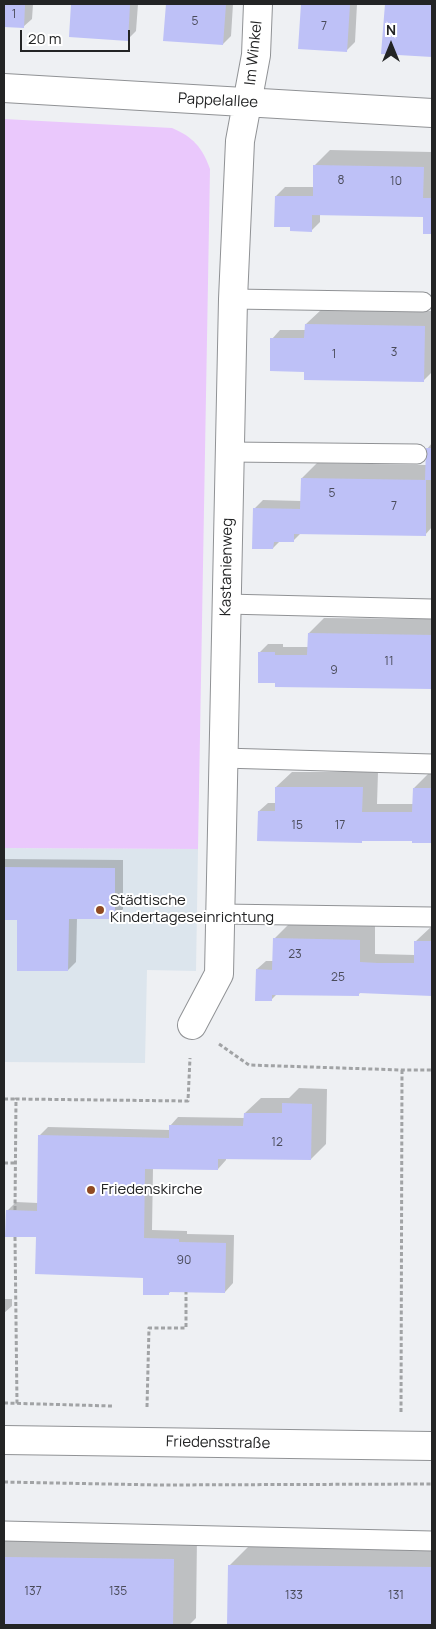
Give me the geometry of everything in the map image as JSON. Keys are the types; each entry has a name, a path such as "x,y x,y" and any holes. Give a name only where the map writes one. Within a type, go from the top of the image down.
{"street":[{"name":"Im Winkel","path":"248,103 256,55 258,4"},
{"name":"Pappelallee","path":"4,88 432,113"},
{"name":"Kastanienweg","path":"192,1025 219,974 233,299 240,141 248,103"},
{"name":"Friedensstraße","path":"10,1440 432,1446"}],"lane":[{"path":"233,299 422,302"},
{"path":"230,452 417,454"},
{"path":"226,604 432,609"},
{"path":"223,758 432,764"},
{"path":"221,914 432,917"},
{"path":"4,1532 432,1540"}],"path":[{"path":"192,1025 249,1065 432,1070"},
{"path":"4,1099 188,1101 192,1025"},
{"path":"399,1445 401,1409 402,1070"},
{"path":"15,1210 16,1099"},
{"path":"4,1163 15,1163"},
{"path":"10,1440 15,1237"},
{"path":"147,1407 148,1328 186,1328 186,1292"},
{"path":"4,1482 159,1485 432,1484"}],"shaded area":[{"path":"4,119 172,128 186,135 196,144 204,155 210,169 198,849 4,848"},
{"name":"Städtische Kindertageseinrichtung","path":"4,848 198,849 196,971 147,970 145,1063 4,1062"}],"building":[{"path":"4,4 25,4 24,28 4,27"},
{"path":"71,4 130,4 128,41 69,37"},
{"path":"166,4 226,4 223,45 163,41"},
{"path":"301,4 350,4 347,52 298,49"},
{"path":"385,4 432,5 432,57 381,54"},
{"path":"313,165 424,167 423,198 432,198 432,234 423,234 423,217 312,215 312,232 290,231 290,227 274,227 275,196 313,196"},
{"path":"305,324 425,326 424,382 304,380 304,372 270,371 270,338 304,338"},
{"path":"426,448 432,448 432,480 425,480"},
{"path":"301,478 426,480 426,536 294,534 294,542 274,542 273,549 252,549 253,508 300,509"},
{"path":"308,633 432,635 432,689 275,687 275,683 258,683 258,652 275,652 275,655 307,655"},
{"path":"275,787 363,787 362,812 412,812 413,788 432,788 432,843 412,843 412,841 362,841 362,843 257,841 258,811 275,811"},
{"path":"4,867 115,868 115,919 69,919 68,971 17,971 17,920 4,920"},
{"path":"273,938 360,940 360,962 377,963 414,963 414,941 432,941 432,996 359,993 359,996 272,995 272,1001 255,1001 256,969 272,970"},
{"path":"282,1103 312,1104 311,1160 218,1159 218,1170 145,1169 144,1238 179,1239 179,1242 226,1243 225,1293 169,1292 169,1295 143,1295 143,1278 35,1274 36,1237 5,1237 6,1210 37,1211 38,1135 169,1138 169,1125 243,1126 244,1113 282,1113"},
{"path":"4,1557 174,1559 173,1625 4,1625"},
{"path":"228,1565 432,1567 432,1625 227,1625"}],"place":[{"name":"Städtische Kindertageseinrichtung","path":"100,910"},
{"name":"Friedenskirche","path":"91,1190"}]}
